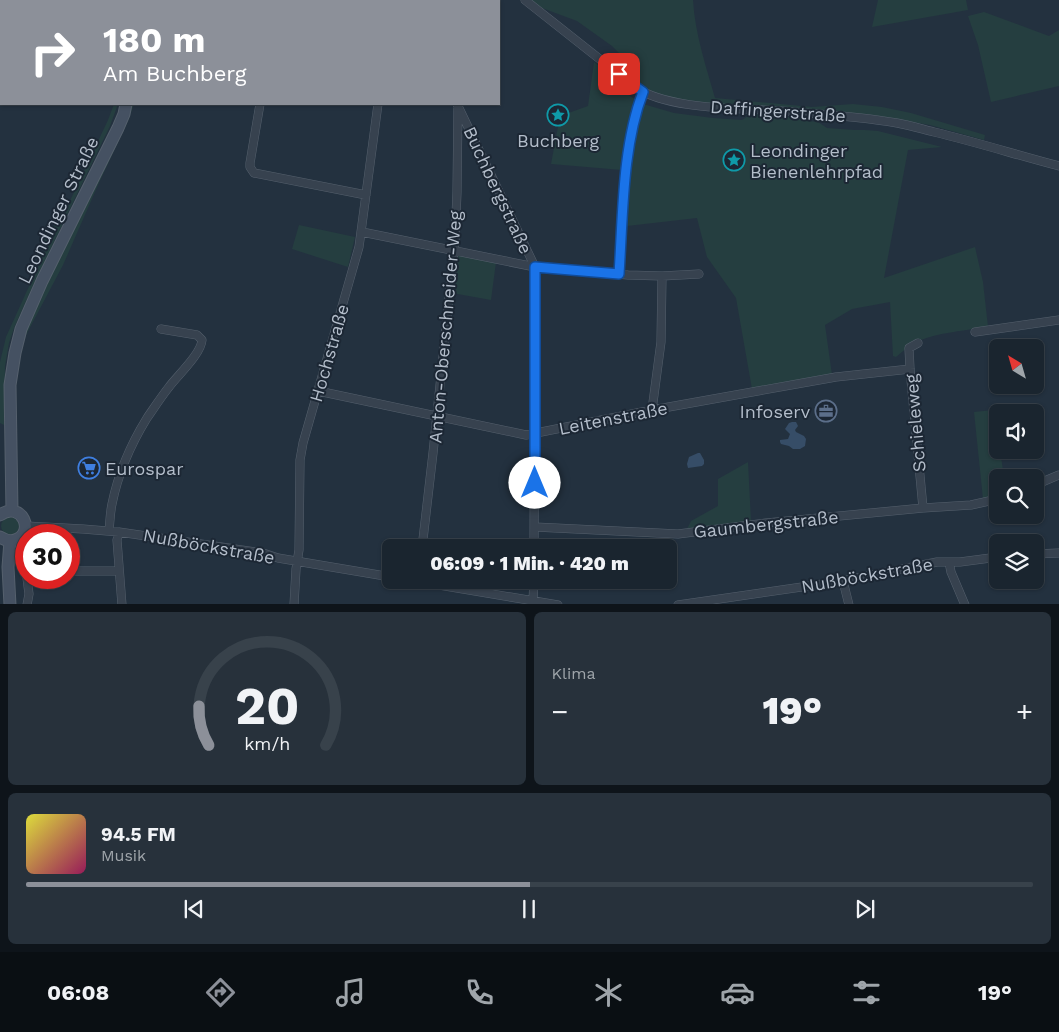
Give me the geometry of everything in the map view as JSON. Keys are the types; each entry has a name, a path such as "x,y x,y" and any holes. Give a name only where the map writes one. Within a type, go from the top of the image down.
{"street":[{"name":"Daffingerstraße","path":"525,0 643,92 674,102 863,118 900,124 1059,166"},
{"path":"619,274 628,151 632,129 643,92"},
{"name":"Leondinger Straße","path":"12,511 10,385 21,329 42,281 118,128 126,105"},
{"path":"260,105 250,163 254,173 366,195"},
{"name":"Hochstraße","path":"294,604 299,550 300,460 359,247 378,105"},
{"name":"Anton-Oberschneider-Weg","path":"423,539 453,251 457,192 457,105"},
{"name":"Buchbergstraße","path":"457,105 535,267 534,539"},
{"path":"362,232 535,267 662,276 700,274"},
{"path":"652,410 661,342 662,276"},
{"path":"975,332 1059,320"},
{"path":"109,531 118,481 136,438 161,398 202,344 202,340 197,336 161,329"},
{"name":"Schieleweg","path":"918,343 909,348 923,508"},
{"name":"Leitenstraße","path":"318,391 526,435 836,377 910,368"},
{"path":"1044,481 1059,475"},
{"name":"Gaumbergstraße","path":"534,527 678,534 766,523 971,505 989,501"},
{"path":"0,515 7,511 12,511 22,516 25,524"},
{"name":"Nußböckstraße","path":"80,529 119,532 263,553 278,558 382,575"},
{"path":"119,532 117,540 122,604"},
{"path":"5,539 10,604"},
{"path":"1044,554 1059,553"},
{"name":"Nußböckstraße","path":"678,604 735,600 938,562 960,562 989,558"},
{"path":"949,562 964,604"},
{"path":"80,571 119,571"},
{"path":"843,581 849,604"},
{"path":"27,604 28,589"},
{"path":"465,589 542,604 558,604"},
{"path":"533,601 534,589"}],"green space":[{"path":"531,0 693,0 698,38 715,98 812,107 853,104 882,107 911,113 985,135 984,140 930,125 872,115 698,102 667,97 644,88 635,78 620,54 612,46 577,21 542,8"},
{"path":"878,0 966,0 968,10 872,27"},
{"path":"984,12 1049,36 1059,30 1059,86 991,102 978,45 968,16"},
{"path":"594,62 609,73 609,82 636,100 624,147 622,170 551,164 560,116 588,106"},
{"path":"643,104 674,113 713,118 742,120 751,114 807,118 809,121 818,122 827,128 878,131 942,147 908,150 884,278 975,247 983,282 988,327 926,338 913,344 896,357 893,356 890,302 852,309 825,325 832,375 752,389 736,298 707,257 697,218 627,226 631,150"},
{"path":"114,105 118,105 110,126 14,328 5,366 4,425 0,423 0,362 6,337 45,251 40,246 43,238 68,205"},
{"path":"131,105 134,105 63,265 26,335 20,352 37,302 112,149"},
{"path":"299,225 355,237 348,267 292,249"},
{"path":"460,254 496,262 491,300 452,293 455,258"},
{"path":"989,410 989,459 1001,459 1003,469 989,469 989,497 983,499 974,412"},
{"path":"748,462 751,521 687,529 691,521 718,506 718,479"},
{"path":"10,517 18,523 15,524 15,533 10,535 4,532 1,526 4,520"}],"water":[{"path":"792,422 796,422 798,426 795,430 796,432 806,439 805,446 800,449 793,449 780,442 780,440 788,439 790,434 785,429"},
{"path":"700,453 704,460 704,464 688,468 689,457"}],"place":[{"name":"Buchberg","path":"558,115"},
{"name":"Leondinger Bienenlehrpfad","path":"734,160"},
{"name":"Infoserv","path":"826,411"},
{"name":"Eurospar","path":"89,468"}],"route":[{"path":"535,483 535,267 619,274 628,151 632,129 643,92 619,74"}]}
